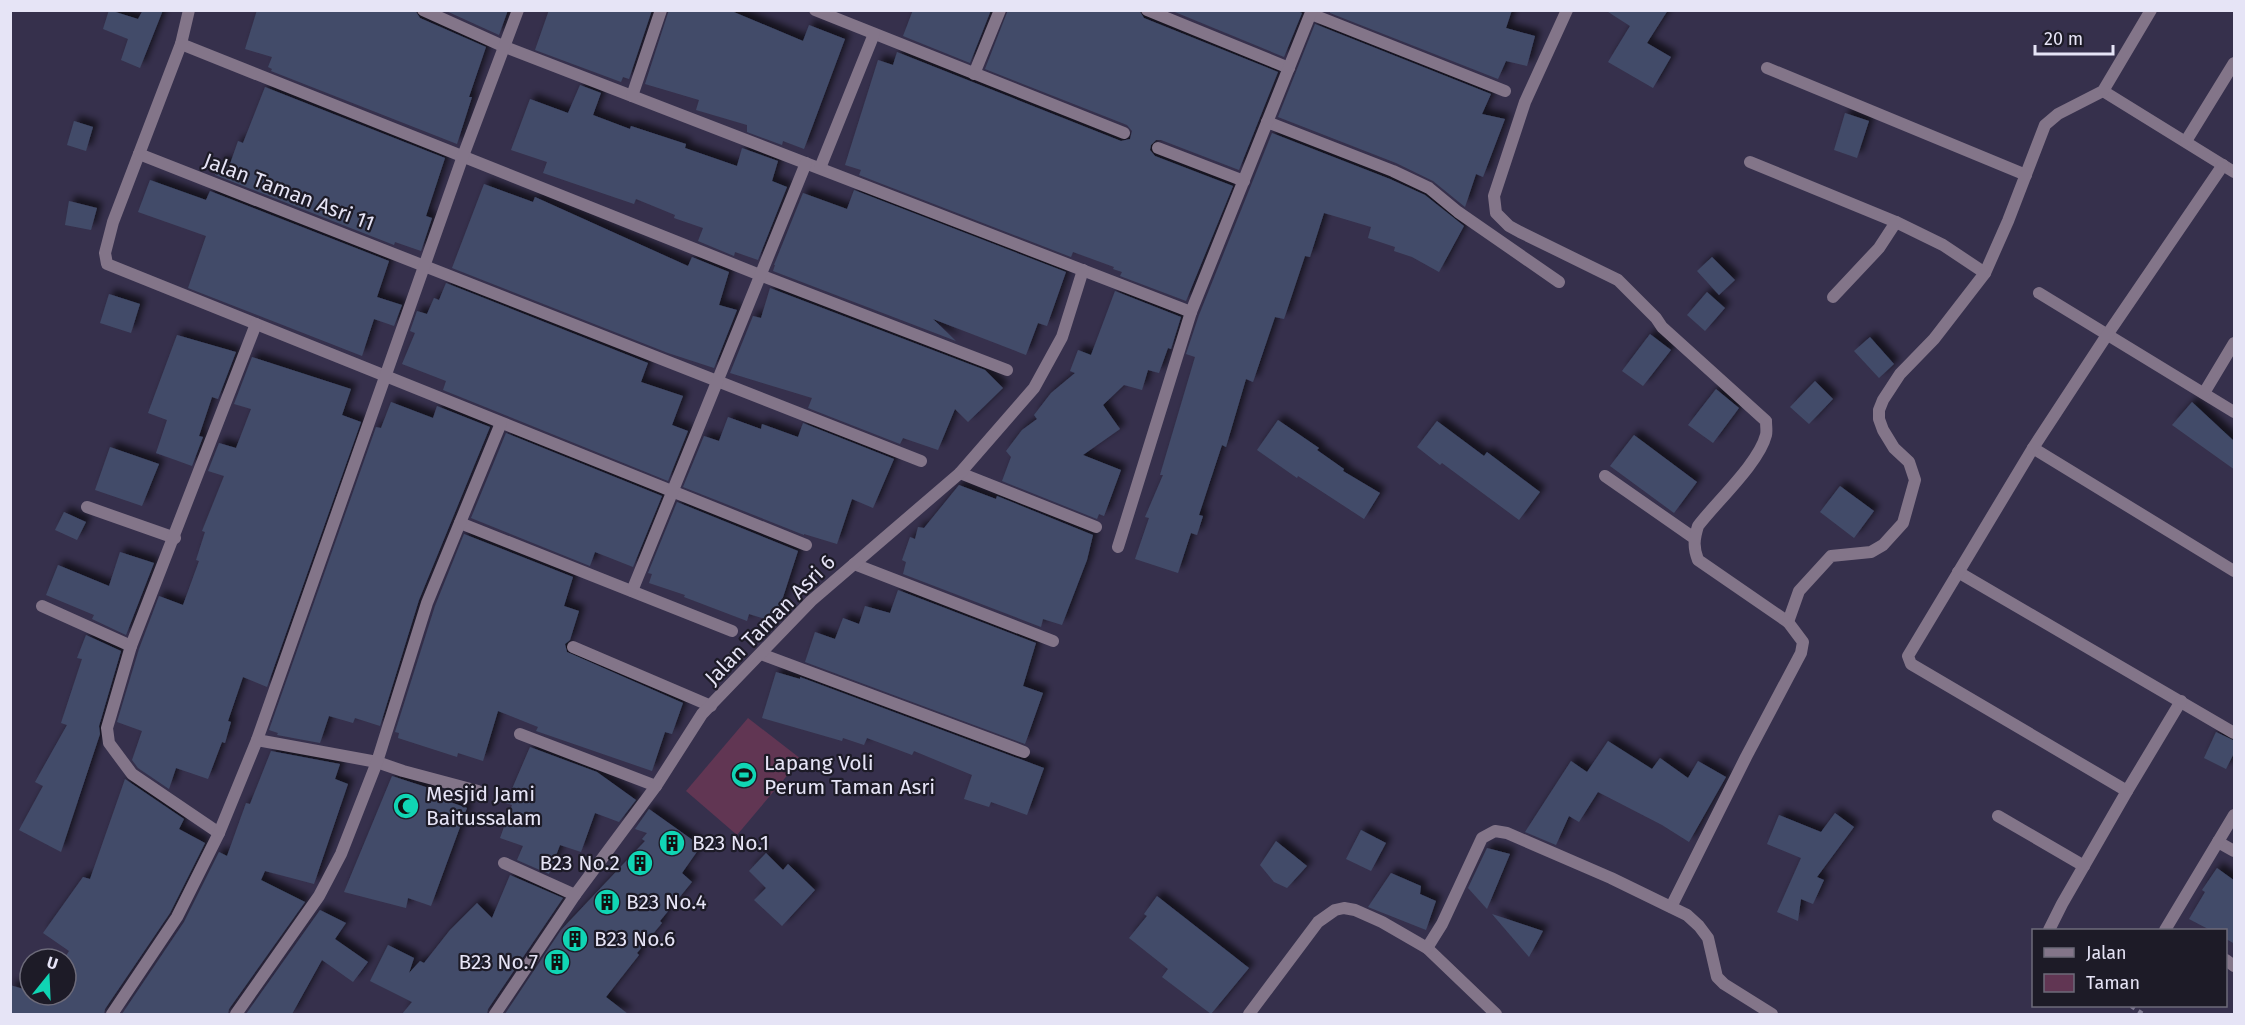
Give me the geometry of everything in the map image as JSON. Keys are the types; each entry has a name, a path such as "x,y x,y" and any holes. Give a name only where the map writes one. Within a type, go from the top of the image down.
{"street":[{"path":"189,10 181,44 113,222 105,253 107,264 806,545"},
{"path":"423,10 505,47 1191,312"},
{"path":"118,1012 177,917 219,833 256,740 463,156 518,10"},
{"path":"632,96 661,10"},
{"path":"815,10 1124,133"},
{"path":"974,74 1000,10"},
{"path":"1147,10 1289,68"},
{"path":"1567,10 1525,102 1497,183 1494,205 1496,213 1520,232 1618,279 1662,327 1766,421 1766,434 1748,467 1698,526 1694,538 1694,550 1698,560 1788,622 1803,642 1801,652 1671,907"},
{"path":"1788,622 1799,591 1831,556 1871,552 1883,545 1903,523 1915,480 1909,462 1894,448 1883,430 1879,418 1883,400 1900,374 1934,339 1984,273 2045,125 2058,114 2103,91 2151,10"},
{"path":"1118,548 1191,312 1312,12 1505,91"},
{"path":"820,168 874,34"},
{"path":"181,44 760,275 1006,370"},
{"path":"2186,141 2235,63"},
{"path":"1767,68 2026,175"},
{"path":"2103,91 2235,172"},
{"path":"1267,122 1393,171 1430,188 1458,212 1559,282"},
{"path":"1158,148 1244,181"},
{"name":"Jalan Taman Asri 11","path":"139,154 921,461"},
{"path":"1750,162 1896,222 1942,245 1984,273"},
{"path":"632,591 806,163"},
{"path":"2127,790 1911,664 1908,656 2033,448 2223,165"},
{"path":"1833,297 1862,268 1896,222"},
{"name":"Jalan Taman Asri 6","path":"495,1014 575,896 656,786 702,714 811,601 960,473 1034,388 1062,337 1083,270"},
{"path":"2039,293 2235,411"},
{"path":"219,833 132,774 109,743 107,728 131,646 175,538 256,324"},
{"path":"2204,393 2235,343"},
{"path":"236,1014 319,896 341,854 377,762 427,603 501,423"},
{"path":"2033,448 2235,571"},
{"path":"960,473 1096,527"},
{"path":"1605,476 1694,538"},
{"path":"87,507 175,538"},
{"path":"460,523 732,631"},
{"path":"854,564 1053,641"},
{"path":"1958,572 2235,733"},
{"path":"42,606 131,646"},
{"path":"573,647 711,706"},
{"path":"761,654 1024,752"},
{"path":"2050,929 2127,790 2181,701"},
{"path":"520,734 656,786"},
{"path":"256,740 377,762 412,774 478,791"},
{"path":"2169,929 2235,815"},
{"path":"1998,816 2084,866"},
{"path":"1427,948 1442,924 1482,838 1495,831 1516,837 1671,907 1699,926 1708,938 1717,976 1724,984 1772,1014"},
{"path":"2218,842 2235,851"},
{"path":"504,863 575,896"},
{"path":"1249,1014 1318,922 1335,910 1344,908 1355,910 1382,922 1427,948 1496,1014"}],"green space":[{"name":"Lapang Voli Perum Taman Asri","path":"748,718 801,759 737,835 686,791"}],"building":[{"path":"109,10 138,19 143,10 163,10 140,68 121,60 128,39 103,29"},
{"path":"257,10 415,10 420,18 486,47 469,97 472,97 457,144 271,71 272,69 268,67 272,57 245,49"},
{"path":"444,10 508,10 499,35"},
{"path":"549,10 652,10 629,79 623,77 621,82 535,50"},
{"path":"669,10 729,10 803,41 809,25 845,39 804,149 783,141 782,145 747,132 747,125 696,110 699,100 645,84"},
{"path":"913,10 991,10 970,63 903,36"},
{"path":"1008,10 1139,10 1144,18 1278,72 1239,170 1161,140 1156,140 1151,145 1150,150 1155,156 1233,186 1186,301 1120,276 1122,272 1113,269 1114,267 1073,252 1071,257 859,175 861,170 845,165 878,60 893,65 897,52 1121,141 1130,139 1132,131 1127,125 985,69"},
{"path":"1170,10 1295,10 1302,13 1284,57"},
{"path":"1330,10 1512,10 1506,28 1535,36 1527,66 1506,61 1498,79 1330,13"},
{"path":"1605,10 1668,10 1647,43 1671,57 1653,88 1608,62 1630,26"},
{"path":"1315,24 1491,94 1482,114 1505,119 1483,177 1476,174 1465,207 1433,181 1396,163 1278,117"},
{"path":"580,85 601,93 593,115 630,129 631,126 686,144 685,148 737,166 742,148 778,161 772,181 787,187 758,260 735,252 734,256 698,241 703,228 674,218 675,215 636,199 634,204 543,173 547,162 511,150 530,99 568,113"},
{"path":"265,87 445,158 426,216 432,218 421,251 395,242 394,245 215,175 220,161 230,164 238,141 243,143"},
{"path":"1845,113 1869,121 1857,158 1834,150"},
{"path":"74,121 93,127 86,151 67,145"},
{"path":"1272,133 1425,195 1464,226 1439,272 1412,257 1394,251 1395,247 1368,238 1371,227 1324,213 1310,257 1305,256 1284,319 1275,317 1253,382 1246,379 1226,447 1222,445 1199,515 1203,516 1197,535 1191,533 1178,573 1135,559 1149,518 1145,517 1163,475 1160,475 1195,357 1186,354 1199,315"},
{"path":"150,180 206,200 210,191 389,261 377,297 402,305 394,326 374,319 362,356 188,288 206,236 138,212"},
{"path":"484,184 533,202 535,197 688,266 692,257 729,272 719,305 737,310 714,368 668,353 452,268"},
{"path":"854,190 1066,272 1047,326 1038,323 1026,355 933,319 956,341 773,271 803,193 847,209"},
{"path":"69,201 97,208 91,230 65,225"},
{"path":"1712,257 1735,280 1719,295 1697,271"},
{"path":"446,283 648,363 641,382 683,396 672,425 688,431 668,481 443,390 446,381 402,364 415,333 410,331 417,311 427,314 434,298 439,300"},
{"path":"770,288 985,370 1003,388 968,422 955,409 938,450 903,438 900,444 808,408 812,398 730,373 753,316 761,318"},
{"path":"1115,291 1181,317 1171,349 1168,348 1159,373 1148,370 1142,390 1124,385 1103,405 1120,429 1083,455 1121,470 1104,516 1099,514 1097,519 1002,481 1011,457 1006,451 1022,430 1037,419 1034,415 1051,393 1075,373 1070,371 1078,350 1091,355"},
{"path":"1707,292 1725,308 1705,331 1687,315"},
{"path":"109,294 140,304 131,333 100,323"},
{"path":"1650,334 1671,350 1643,386 1622,371"},
{"path":"177,335 236,352 218,399 212,397 199,436 203,437 192,466 156,453 167,420 148,413"},
{"path":"1870,337 1894,364 1879,378 1854,351"},
{"path":"252,357 351,389 342,415 361,422 267,687 243,677 228,721 231,722 225,743 222,742 208,779 176,768 169,789 138,768 132,760 142,731 117,722 139,649 159,596 183,605 199,561 196,560 205,532 202,531 224,476 208,471 219,443 236,448 251,409 234,404"},
{"path":"1815,381 1833,399 1809,424 1790,407"},
{"path":"1716,389 1739,408 1713,443 1688,425"},
{"path":"391,402 433,418 437,406 490,427 419,600 380,726 355,718 353,723 329,716 320,743 277,735 278,733 269,730 376,427 381,428"},
{"path":"2192,402 2235,442 2235,470 2172,425"},
{"path":"728,417 761,429 762,424 798,437 803,423 894,459 873,508 852,499 837,544 804,535 683,487 704,436 719,441"},
{"path":"1278,420 1319,448 1317,450 1344,469 1343,471 1380,493 1364,519 1298,476 1297,478 1257,450"},
{"path":"1437,421 1484,456 1487,452 1540,492 1519,520 1417,447"},
{"path":"506,433 662,496 633,567 595,552 590,566 471,518"},
{"path":"1634,435 1697,482 1674,513 1610,466"},
{"path":"110,447 159,464 142,506 95,490"},
{"path":"959,485 996,499 997,496 1093,535 1087,560 1062,625 1043,619 1041,627 903,574 906,562 902,560 910,537 915,539 918,527 924,528"},
{"path":"1840,486 1874,511 1854,538 1820,512"},
{"path":"677,502 798,551 775,622 749,614 747,621 684,597 685,595 649,583 652,574 648,573"},
{"path":"64,512 86,522 77,540 55,530"},
{"path":"464,534 573,577 564,606 579,611 570,640 565,644 567,652 683,703 672,734 665,732 652,771 536,731 538,727 498,711 483,761 458,753 457,757 398,738 399,733 395,732 435,606"},
{"path":"120,552 154,563 126,635 92,619 94,615 46,595 58,565 109,586"},
{"path":"898,590 1036,643 1023,686 1043,693 1025,744 805,662 815,632 835,639 843,618 859,624 865,606 890,613"},
{"path":"86,635 121,651 99,726 100,734 61,852 19,830 43,786 35,782 67,725 61,723 82,659 77,658"},
{"path":"776,672 800,679 800,677 1044,768 1027,815 991,802 989,807 964,799 972,775 914,751 912,755 867,738 864,745 843,738 842,741 762,718"},
{"path":"2216,732 2235,741 2235,751 2226,769 2204,758"},
{"path":"1608,741 1652,769 1660,758 1688,778 1698,761 1726,777 1689,842 1662,825 1598,792 1579,822 1569,816 1556,845 1525,832 1571,761 1587,772"},
{"path":"530,747 597,772 636,800 619,822 595,813 581,852 560,845 549,874 517,860 523,846 500,838 512,805 506,803"},
{"path":"271,751 340,764 335,779 348,784 314,884 265,871 261,880 305,902 229,1009 228,1014 122,1014 184,922 219,852 227,856 246,803 250,804"},
{"path":"392,776 438,791 436,797 467,808 431,906 408,898 406,908 344,892"},
{"path":"125,779 184,819 179,829 205,843 170,913 105,1009 104,1014 10,1014 10,985 18,987 18,1007 78,1007 78,947 63,947 43,933 83,877 90,879"},
{"path":"649,809 701,846 682,873 692,882 660,921 662,923 637,953 639,955 606,997 628,1014 505,1014 561,930 645,841 642,839 647,833 635,829"},
{"path":"1835,813 1854,827 1817,877 1824,880 1813,904 1801,899 1798,921 1777,912 1801,858 1767,844 1779,815 1821,832"},
{"path":"1361,830 1386,843 1371,871 1346,859"},
{"path":"1276,841 1307,866 1287,888 1274,882 1260,865"},
{"path":"1487,848 1510,854 1487,909 1468,888"},
{"path":"766,853 783,870 788,864 815,890 782,926 754,900 766,888 749,871"},
{"path":"2217,868 2235,881 2235,944 2227,940 2227,929 2208,929 2189,919 2205,892 2202,890"},
{"path":"1391,873 1421,886 1420,894 1436,901 1426,930 1368,907"},
{"path":"510,875 563,898 488,1009 487,1014 402,1014 412,1002 370,981 388,945 414,958 409,973 420,961 424,963 450,930 477,903 492,918"},
{"path":"1157,896 1249,968 1211,1014 1162,977 1168,969 1129,938 1147,916 1144,914"},
{"path":"320,910 346,923 335,939 368,962 353,982 322,960 292,1014 246,1014"},
{"path":"1492,914 1543,931 1529,957"}],"place":[{"name":"Lapang Voli Perum Taman Asri","path":"744,775"},
{"name":"Mesjid Jami Baitussalam","path":"406,806"},
{"name":"B23 No.1","path":"672,843"},
{"name":"B23 No.2","path":"640,863"},
{"name":"B23 No.4","path":"607,902"},
{"name":"B23 No.6","path":"575,939"},
{"name":"B23 No.7","path":"557,962"}]}
